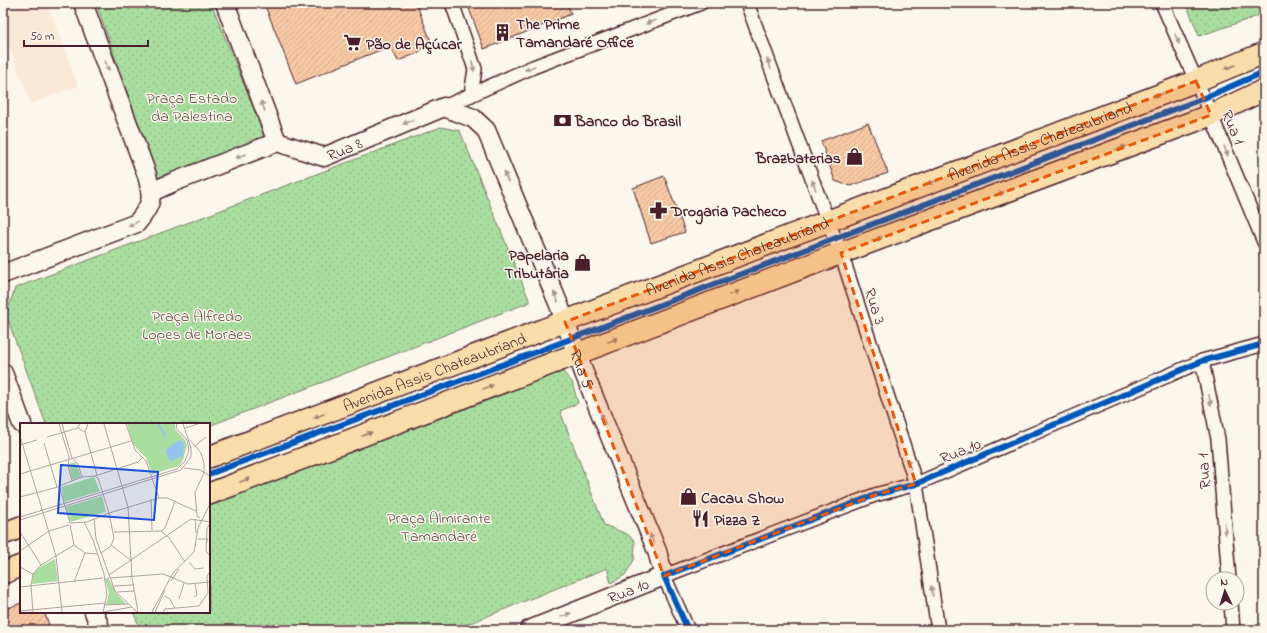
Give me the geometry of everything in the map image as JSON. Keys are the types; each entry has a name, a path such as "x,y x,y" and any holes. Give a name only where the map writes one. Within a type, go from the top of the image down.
{"main road":[{"path":"3,274 137,223 148,209 152,192 147,175 83,3"},
{"path":"152,192 277,142 225,3"},
{"name":"Avenida Assis Chateaubriand","path":"210,457 828,222 1196,81 1264,53"},
{"name":"Avenida Assis Chateaubriand","path":"210,494 841,253 1211,114 1264,90"},
{"name":"Rua 8","path":"277,142 324,157 444,107"},
{"name":"Rua 5","path":"444,107 473,118 486,130 559,305 576,354 657,551 664,576"},
{"path":"3,373 22,423"},
{"path":"3,534 20,527"},
{"path":"3,573 20,566"},
{"name":"Rua 10","path":"529,630 664,576"},
{"path":"94,613 101,630"}],"street":[{"path":"452,3 475,69 471,95"},
{"name":"Rua 8","path":"444,107 533,67 700,3"},
{"name":"Rua 3","path":"747,3 828,222 841,253 916,484 938,630"},
{"name":"Rua 1","path":"1162,3 1211,114 1264,242"},
{"name":"Rua 10","path":"664,576 875,495 916,484 1202,361 1264,344"},
{"name":"Rua 1","path":"1202,361 1218,439 1228,571"},
{"name":"Rua 5","path":"664,576 688,630"},
{"path":"1232,611 1233,630"}],"highlighted area":[{"path":"1196,81 1211,115 841,253 916,484 875,495 664,576 565,322"}],"shaded area":[{"path":"25,3 47,3 78,86 31,104 3,30 3,11"}],"green space":[{"name":"Praça Estado da Palestina","path":"96,3 211,3 263,131 264,137 158,180"},
{"path":"1186,3 1264,3 1264,14 1199,36"},
{"name":"Praça Alfredo Lopes de Moraes","path":"441,127 460,131 530,302 210,426 210,423 46,423 6,315 15,288"},
{"name":"Praça Almirante Tamandaré","path":"562,371 572,382 578,403 560,411 604,525 627,534 635,541 634,560 625,575 611,583 607,568 453,630 141,630 133,613 210,613 210,505"}],"building":[{"name":"Pão de Açúcar","path":"264,3 416,3 430,39 418,53 398,61 390,46 296,84"},
{"name":"The Prime Tamandaré Office","path":"467,3 567,3 571,14 484,49"},
{"name":"Brazbaterias","path":"868,123 888,173 850,186 835,181 821,141"},
{"name":"Drogaria Pacheco","path":"664,176 685,232 651,243 633,188"},
{"path":"20,603 20,613 44,613 51,630 3,630 3,610"}],"cycle path":[{"path":"210,474 539,351 1204,98 1264,72"},
{"path":"688,630 664,576 875,495 916,484 1202,361 1264,344"}],"place":[{"name":"The Prime Tamandaré Office","path":"503,32"},
{"name":"Pão de Açúcar","path":"353,43"},
{"name":"Banco do Brasil","path":"562,120"},
{"name":"Brazbaterias","path":"854,157"},
{"name":"Drogaria Pacheco","path":"658,210"},
{"name":"Papelaria Tributária","path":"582,263"},
{"name":"Cacau Show","path":"688,497"},
{"name":"Pizza Z","path":"701,519"}]}
